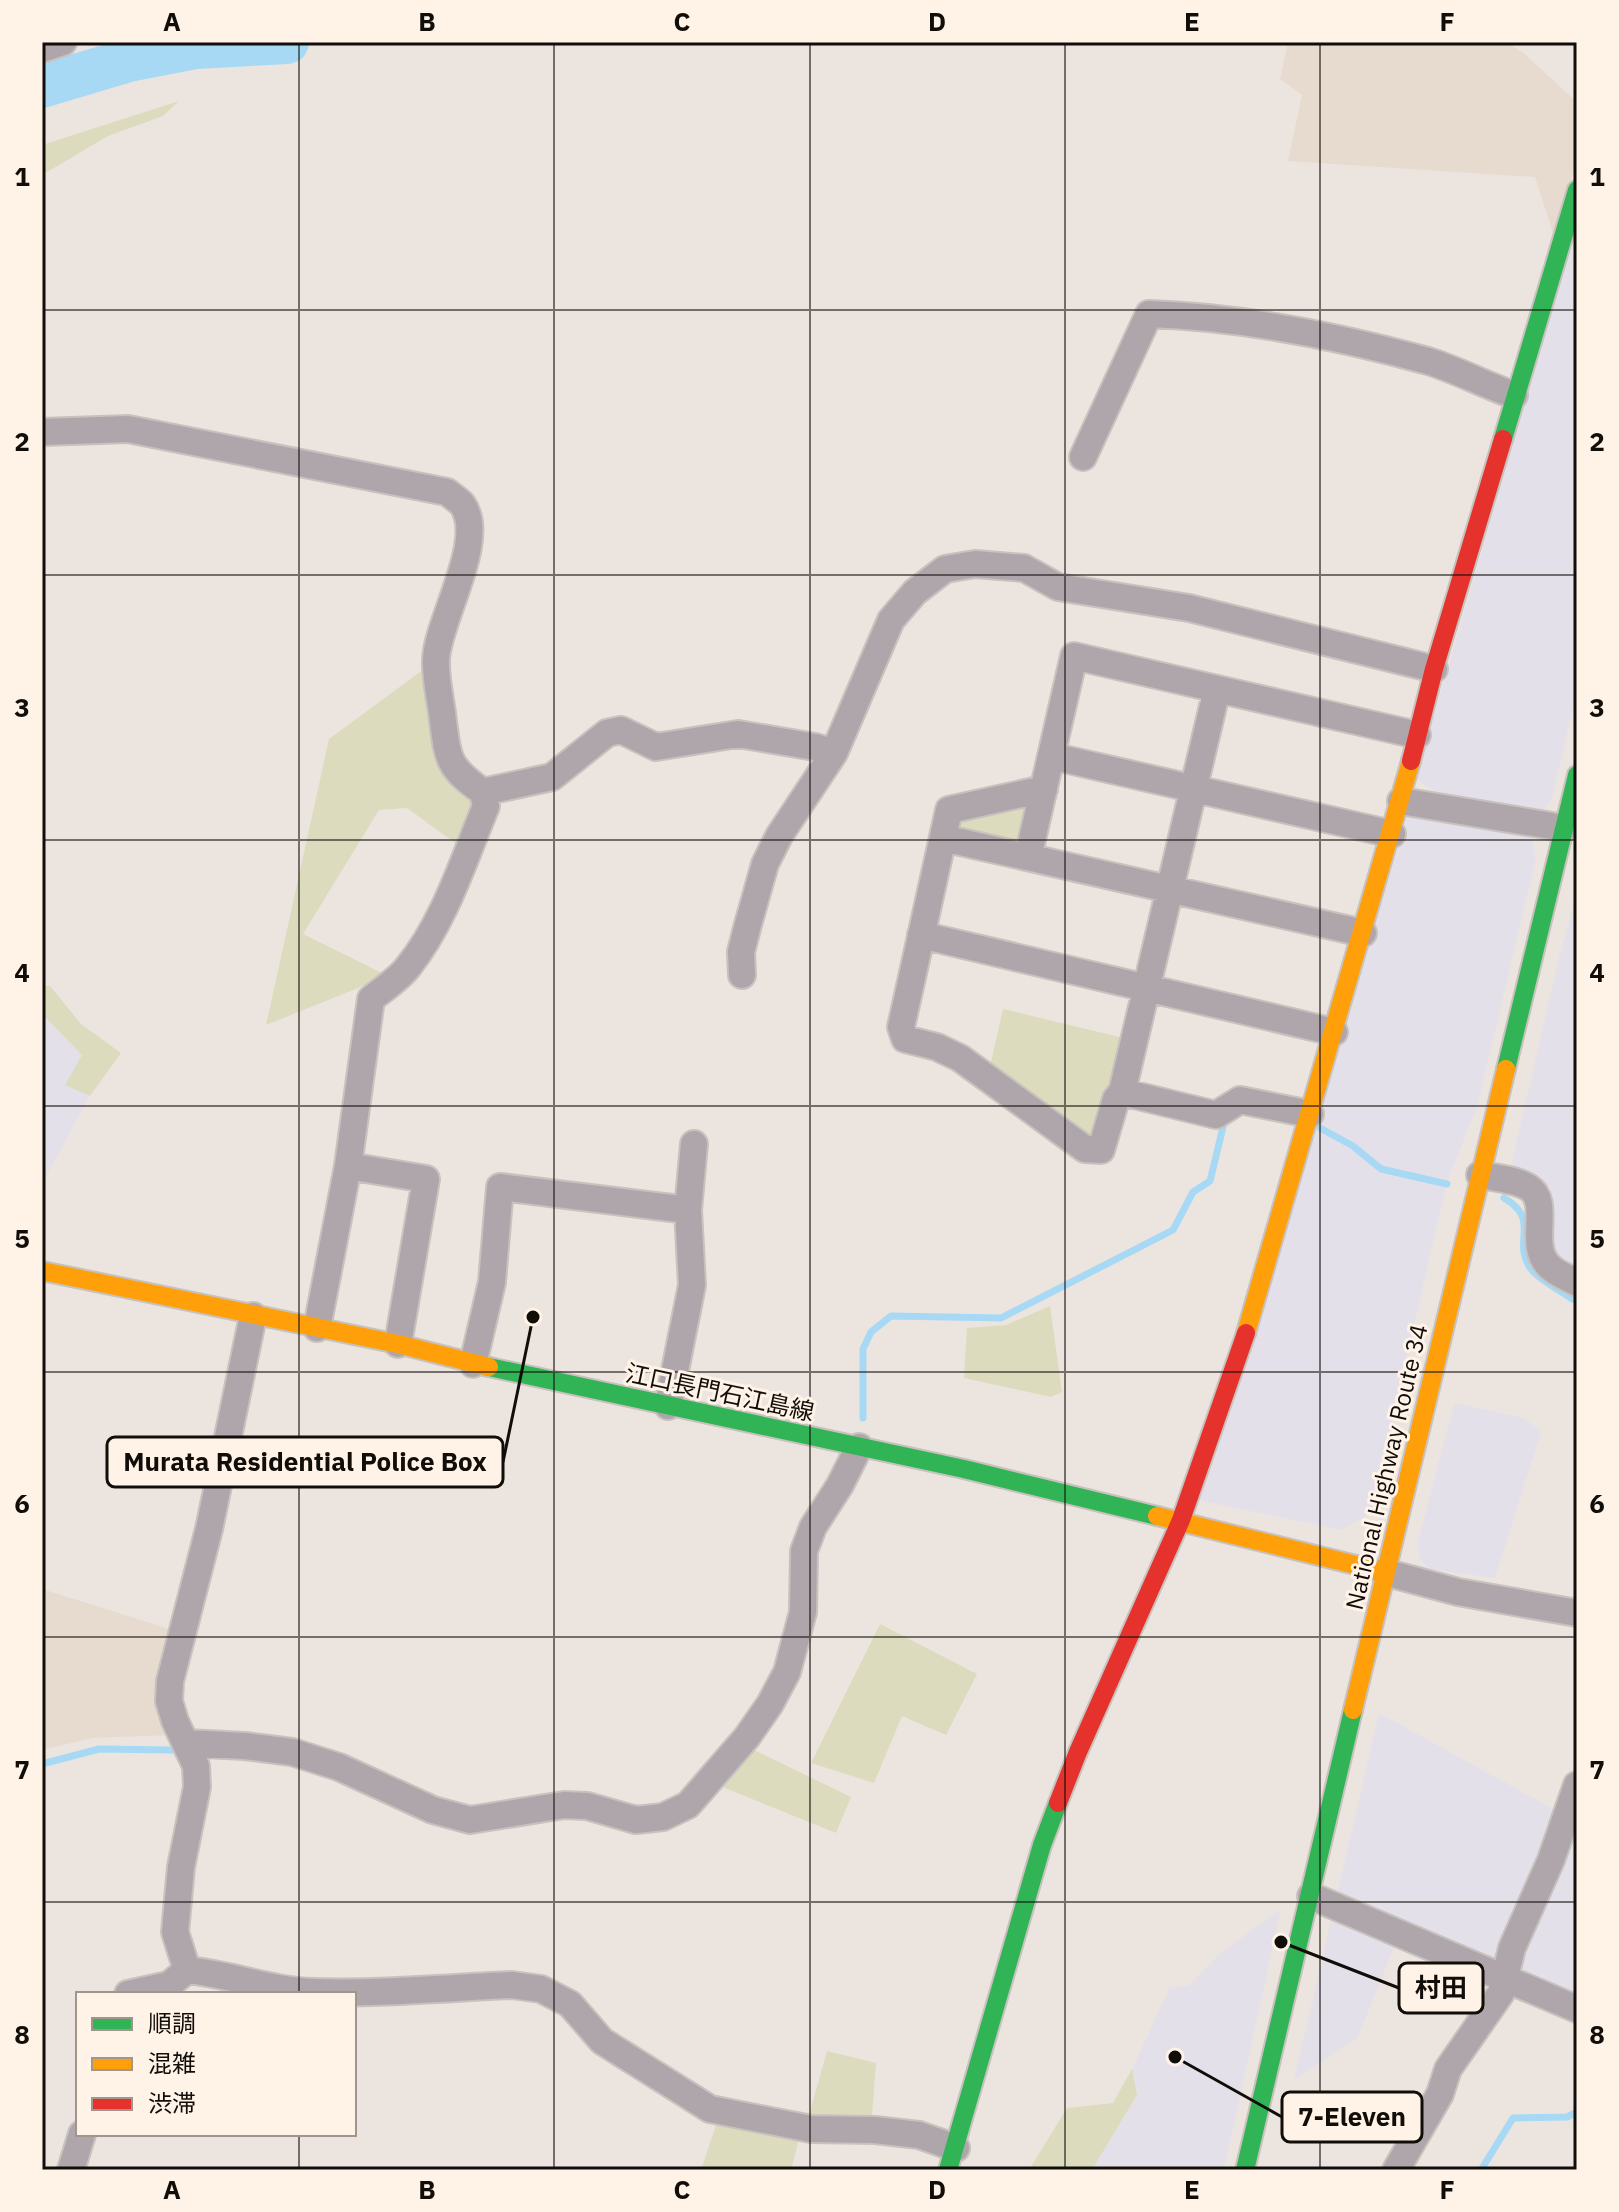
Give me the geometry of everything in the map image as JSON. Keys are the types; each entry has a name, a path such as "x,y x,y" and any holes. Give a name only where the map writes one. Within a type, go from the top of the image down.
{"main road":[{"path":"952,2159 1049,1826 1078,1752 1181,1520 1251,1320 1392,834 1434,669 1577,190"},
{"name":"National Highway Route 34","path":"1245,2170 1480,1175 1571,829 1577,775"},
{"name":"江口長門石江島線","path":"42,1271 398,1344 473,1364 859,1447 1181,1520 1384,1572"}],"street":[{"path":"42,49 63,42"},
{"path":"1083,457 1149,314 1202,316 1293,329 1432,362 1514,395"},
{"path":"42,432 128,429 447,492 461,503 468,517 470,534 455,599 446,616 436,659 448,757 461,777 483,792 486,806 432,929 407,969 371,999 348,1166 317,1328"},
{"path":"742,975 741,952 765,864 779,836 834,753 891,620 915,592 945,569 975,564 1024,568 1058,587 1189,608 1434,669"},
{"path":"1028,857 1074,656 1417,735"},
{"path":"1044,789 949,810 901,1027 905,1039 937,1047 960,1058 1085,1149 1101,1150 1116,1099 1122,1092 1217,689"},
{"path":"483,792 552,777 607,733 621,730 656,747 738,734 834,753"},
{"path":"1051,756 1392,834"},
{"path":"1401,801 1571,829"},
{"path":"943,838 1363,933"},
{"path":"921,935 1334,1032"},
{"path":"1122,1092 1216,1115 1240,1100 1310,1114"},
{"path":"668,1406 692,1285 688,1210 694,1144"},
{"path":"348,1166 426,1179 398,1344"},
{"path":"1480,1175 1512,1181 1530,1188 1537,1195 1540,1251 1549,1266 1577,1283"},
{"path":"473,1364 492,1282 500,1187 688,1210"},
{"path":"187,1970 175,1932 181,1867 197,1787 196,1766 175,1721 169,1701 170,1681 209,1529 253,1316"},
{"path":"186,1743 292,1752 339,1767 433,1810 470,1820 564,1805 587,1806 636,1820 663,1817 688,1805 747,1737 787,1672 803,1612 804,1551 813,1527 840,1485 859,1447"},
{"path":"1384,1572 1458,1592 1577,1613"},
{"path":"1396,2170 1436,2102 1448,2069 1501,1993 1512,1948 1551,1860 1577,1785"},
{"path":"1311,1896 1577,2009"},
{"path":"137,1992 169,1985 187,1970 213,1972 260,1984 312,1992 512,1985 541,1989 570,2004 602,2041 710,2109 811,2129 875,2130 919,2135 952,2159"},
{"path":"71,2170 81,2136"}],"shaded area":[{"path":"1288,42 1506,42 1522,52 1577,102 1577,160 1554,236 1535,177 1288,161 1302,95 1280,79"},
{"path":"1577,218 1577,690 1552,798 1542,812 1443,797 1416,779"},
{"path":"1408,816 1521,831 1531,836 1536,859 1477,1107 1447,1182 1371,1513 1342,1530 1197,1500"},
{"path":"1577,893 1577,1271 1559,1259 1551,1246 1551,1189 1538,1175 1511,1166 1558,961"},
{"path":"42,1014 82,1055 66,1085 90,1096 42,1184"},
{"path":"1454,1403 1524,1418 1541,1432 1495,1578 1429,1569 1420,1559 1417,1546"},
{"path":"42,1589 179,1632 172,1735 92,1738 42,1750"},
{"path":"1379,1713 1559,1812 1488,1984 1394,1947 1358,2037 1294,2080"},
{"path":"1577,1806 1577,1998 1518,1974 1519,1946"},
{"path":"1281,1909 1224,2170 1092,2170 1137,2095 1132,2069 1169,1989 1190,1985 1219,1954"}],"green space":[{"path":"179,101 163,116 108,136 42,175 42,145"},
{"path":"424,669 440,769 476,803 459,846 407,808 379,810 303,934 388,976 266,1025 329,739"},
{"path":"1024,801 1031,809 1023,840 1016,845 956,833 958,815"},
{"path":"42,985 50,986 81,1024 121,1053 90,1096 65,1085 82,1055 42,1014"},
{"path":"1003,1009 1128,1039 1114,1085 1104,1094 1099,1130 1087,1138 989,1071"},
{"path":"1050,1306 1062,1392 1051,1397 964,1378 967,1328 1006,1325"},
{"path":"880,1624 977,1674 946,1735 902,1716 874,1783 811,1763"},
{"path":"750,1748 851,1797 836,1833 720,1786"},
{"path":"827,2051 876,2063 872,2116 809,2115"},
{"path":"1132,2069 1137,2095 1092,2170 1029,2170 1067,2108 1113,2103"},
{"path":"717,2122 799,2139 791,2170 701,2170"}],"waterway":[{"path":"42,86 129,60 196,47 287,42"},
{"path":"863,1418 863,1349 871,1332 891,1316 1001,1318 1173,1230 1193,1192 1210,1181 1224,1123 1229,1119"},
{"path":"1320,1128 1353,1146 1381,1169 1447,1184"},
{"path":"1504,1198 1521,1215 1524,1250 1531,1269 1577,1300"},
{"path":"42,1764 99,1749 172,1750"},
{"path":"1481,2170 1513,2118 1567,2117 1577,2112"}],"traffic: fast":[{"path":"1503,439 1577,190"},
{"path":"1506,1069 1577,775"},
{"path":"489,1367 964,1469 1157,1516"},
{"path":"1245,2170 1353,1710"},
{"path":"948,2170 1042,1845 1058,1803"}],"traffic: slow":[{"path":"1246,1333 1411,761"},
{"path":"1353,1710 1506,1069"},
{"path":"42,1271 398,1344 489,1367"},
{"path":"1157,1516 1384,1572"}],"traffic: jam":[{"path":"1411,761 1434,669 1503,439"},
{"path":"1058,1803 1181,1520 1246,1333"}],"place":[{"name":"Murata Residential Police Box","path":"533,1317"},
{"name":"村田","path":"1281,1942"},
{"name":"7-Eleven","path":"1175,2057"}]}
